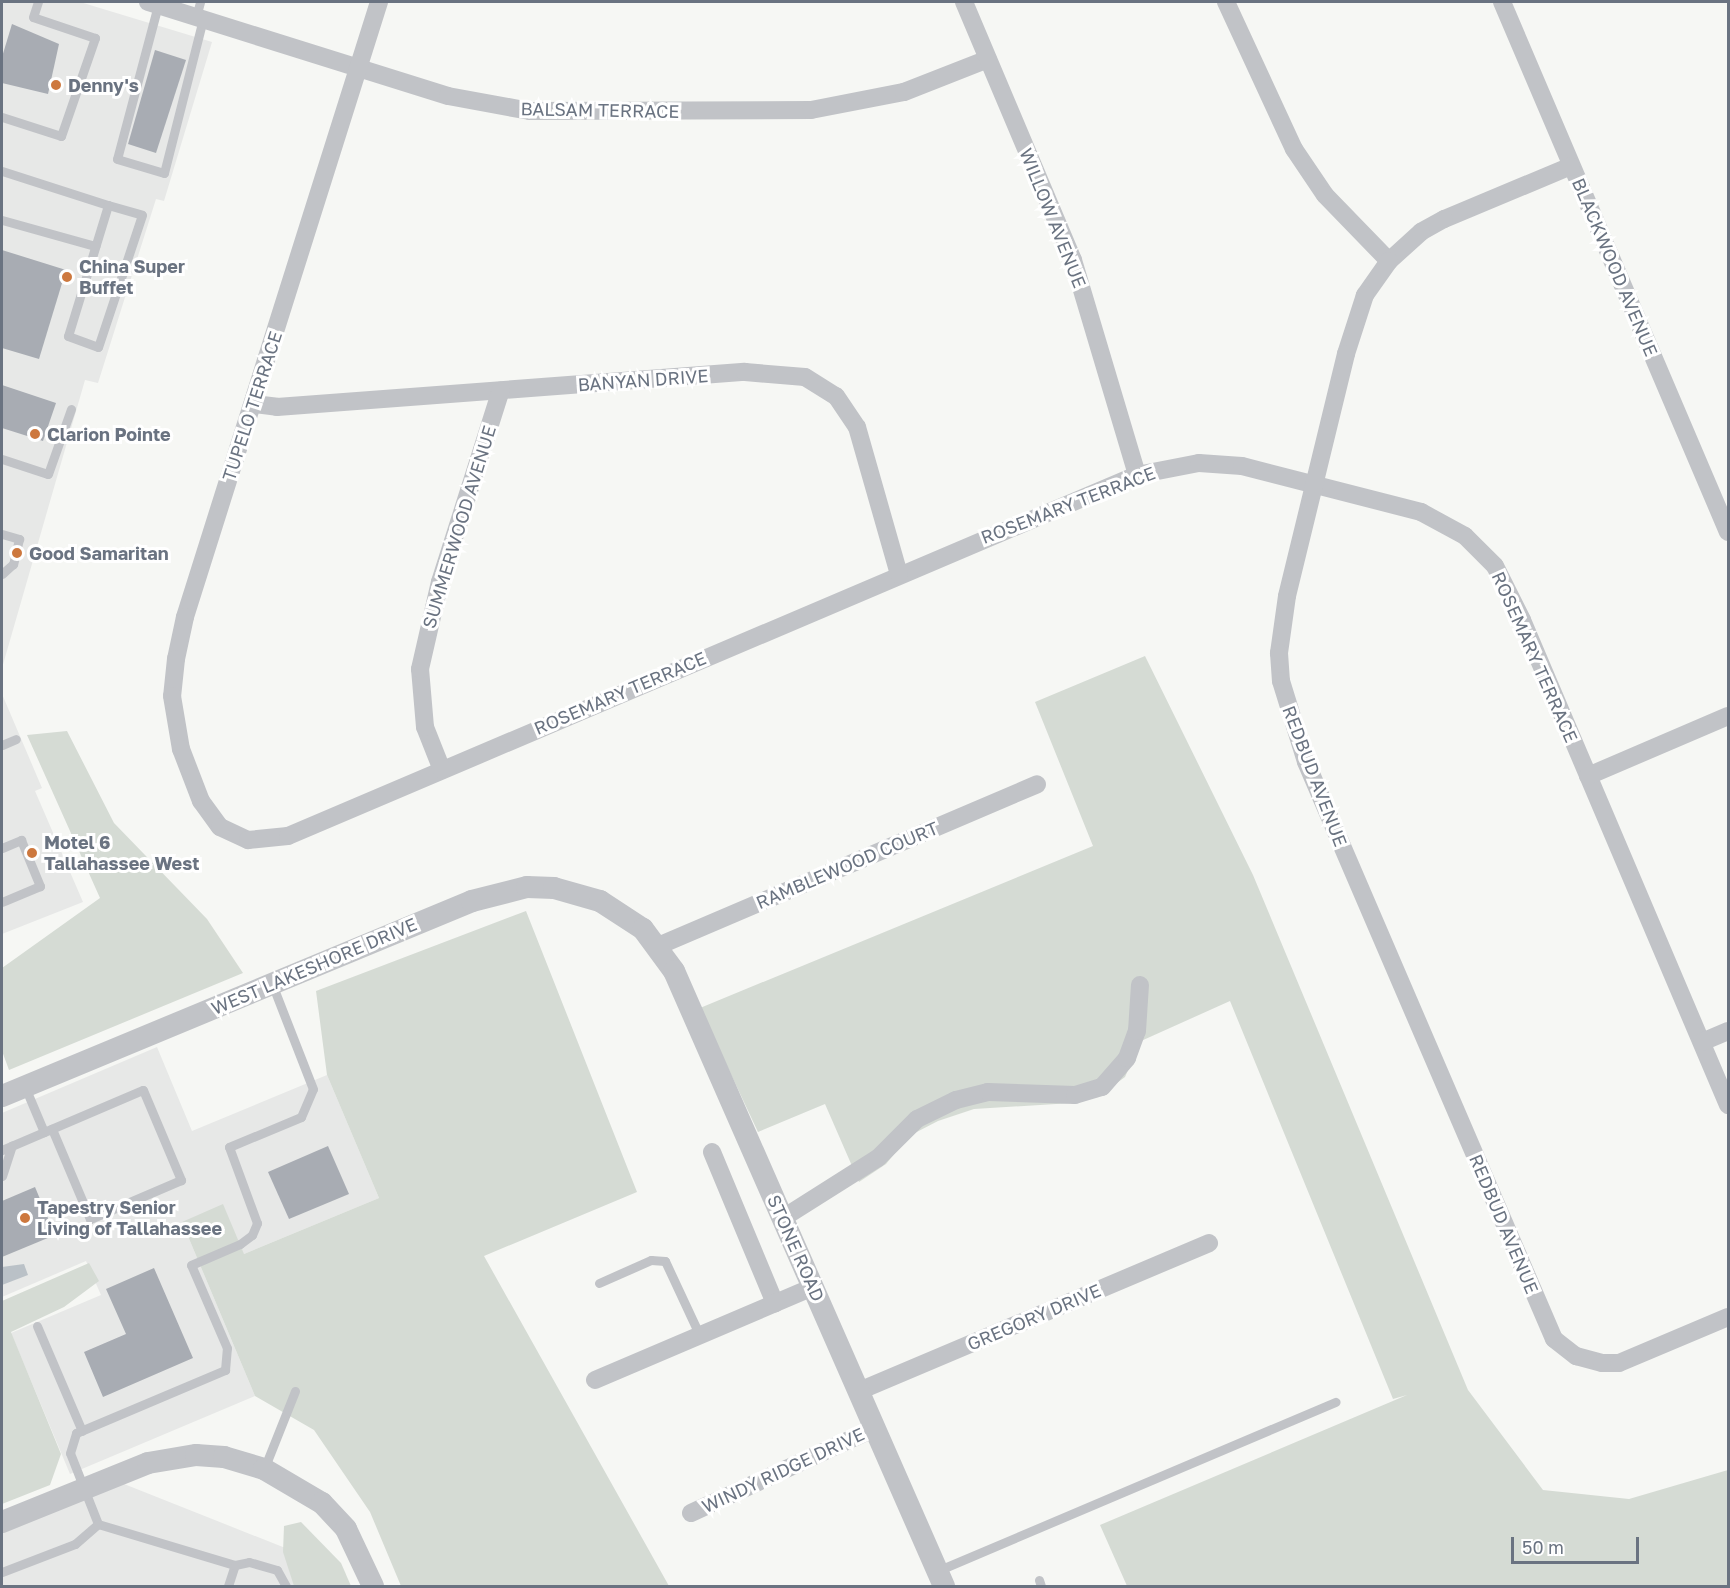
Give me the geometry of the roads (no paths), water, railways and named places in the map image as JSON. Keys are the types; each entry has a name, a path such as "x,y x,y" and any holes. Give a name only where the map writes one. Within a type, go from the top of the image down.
{"street":[{"name":"TUPELO TERRACE","path":"208,812 181,749 172,696 185,617 379,2"},
{"name":"WILLOW AVENUE","path":"964,2 1073,260 1137,475"},
{"path":"1226,2 1294,149 1325,195 1389,261"},
{"name":"BLACKWOOD AVENUE","path":"1502,2 1728,532"},
{"name":"BALSAM TERRACE","path":"153,3 200,12 358,68 448,96 530,111 785,111 864,102 904,92 988,59"},
{"name":"REDBUD AVENUE","path":"1571,166 1444,219 1421,232 1389,261 1360,308 1314,484 1281,632 1281,681 1290,718 1547,1326 1561,1347 1576,1356 1602,1364 1619,1363 1728,1317"},
{"name":"BANYAN DRIVE","path":"254,404 277,407 745,372 805,377 836,396 857,427 899,574"},
{"name":"SUMMERWOOD AVENUE","path":"442,770 425,727 420,669 440,582 501,390"},
{"name":"ROSEMARY TERRACE","path":"208,812 220,827 248,840 288,836 899,574 1137,475 1164,468 1224,463 1421,512 1440,520 1482,551 1502,578 1728,1105"},
{"path":"1588,776 1728,716"},
{"name":"RAMBLEWOOD COURT","path":"658,946 1037,784"},
{"name":"WEST LAKESHORE DRIVE","path":"8,1092 472,901 504,891 545,888 577,892 632,920"},
{"name":"STONE ROAD","path":"632,920 658,946 674,971 941,1579"},
{"path":"783,1218 878,1158 918,1119 956,1100 988,1092 1075,1095 1102,1087 1127,1058 1137,1030 1140,985"},
{"path":"1702,1042 1728,1030"},
{"path":"712,1152 775,1303"},
{"name":"GREGORY DRIVE","path":"859,1391 1209,1243"},
{"path":"595,1380 813,1287"},
{"name":"WINDY RIDGE DRIVE","path":"691,1513 875,1428"},
{"path":"2,1522 148,1463 196,1455 224,1457 268,1470 335,1514 357,1549 373,1587"}],"lane":[{"path":"2,117 61,136 95,38 33,17 38,2"},
{"path":"153,3 117,159 164,173 200,12"},
{"path":"2,171 108,204 142,215 98,347 68,336 108,204"},
{"path":"2,220 95,246"},
{"path":"2,459 48,474 71,409"},
{"path":"2,534 19,539 13,564 2,574"},
{"path":"2,745 16,739"},
{"path":"2,848 21,840 40,886 2,902"},
{"path":"98,1524 70,1453 76,1433 225,1370 226,1348 191,1265 240,1244 252,1235 257,1223 229,1147 301,1117 313,1089 310,1075 272,984"},
{"path":"2,1150 48,1131 142,1090 181,1180 90,1219 48,1131 8,1092"},
{"path":"2,1176 12,1146"},
{"path":"599,1283 651,1260 665,1261 700,1336"},
{"path":"38,1326 82,1431"},
{"path":"268,1470 296,1392"},
{"path":"941,1579 1336,1402"},
{"path":"98,1524 235,1565 249,1562 277,1570 286,1587"},
{"path":"2,1572 75,1544 98,1524"},
{"path":"228,1587 235,1565"}],"place":[{"name":"Denny's","path":"56,85"},
{"name":"China Super Buffet","path":"67,277"},
{"name":"Clarion Pointe","path":"35,434"},
{"name":"Good Samaritan","path":"17,553"},
{"name":"Motel 6 Tallahassee West","path":"32,853"},
{"name":"Tapestry Senior Living of Tallahassee","path":"25,1218"}]}
